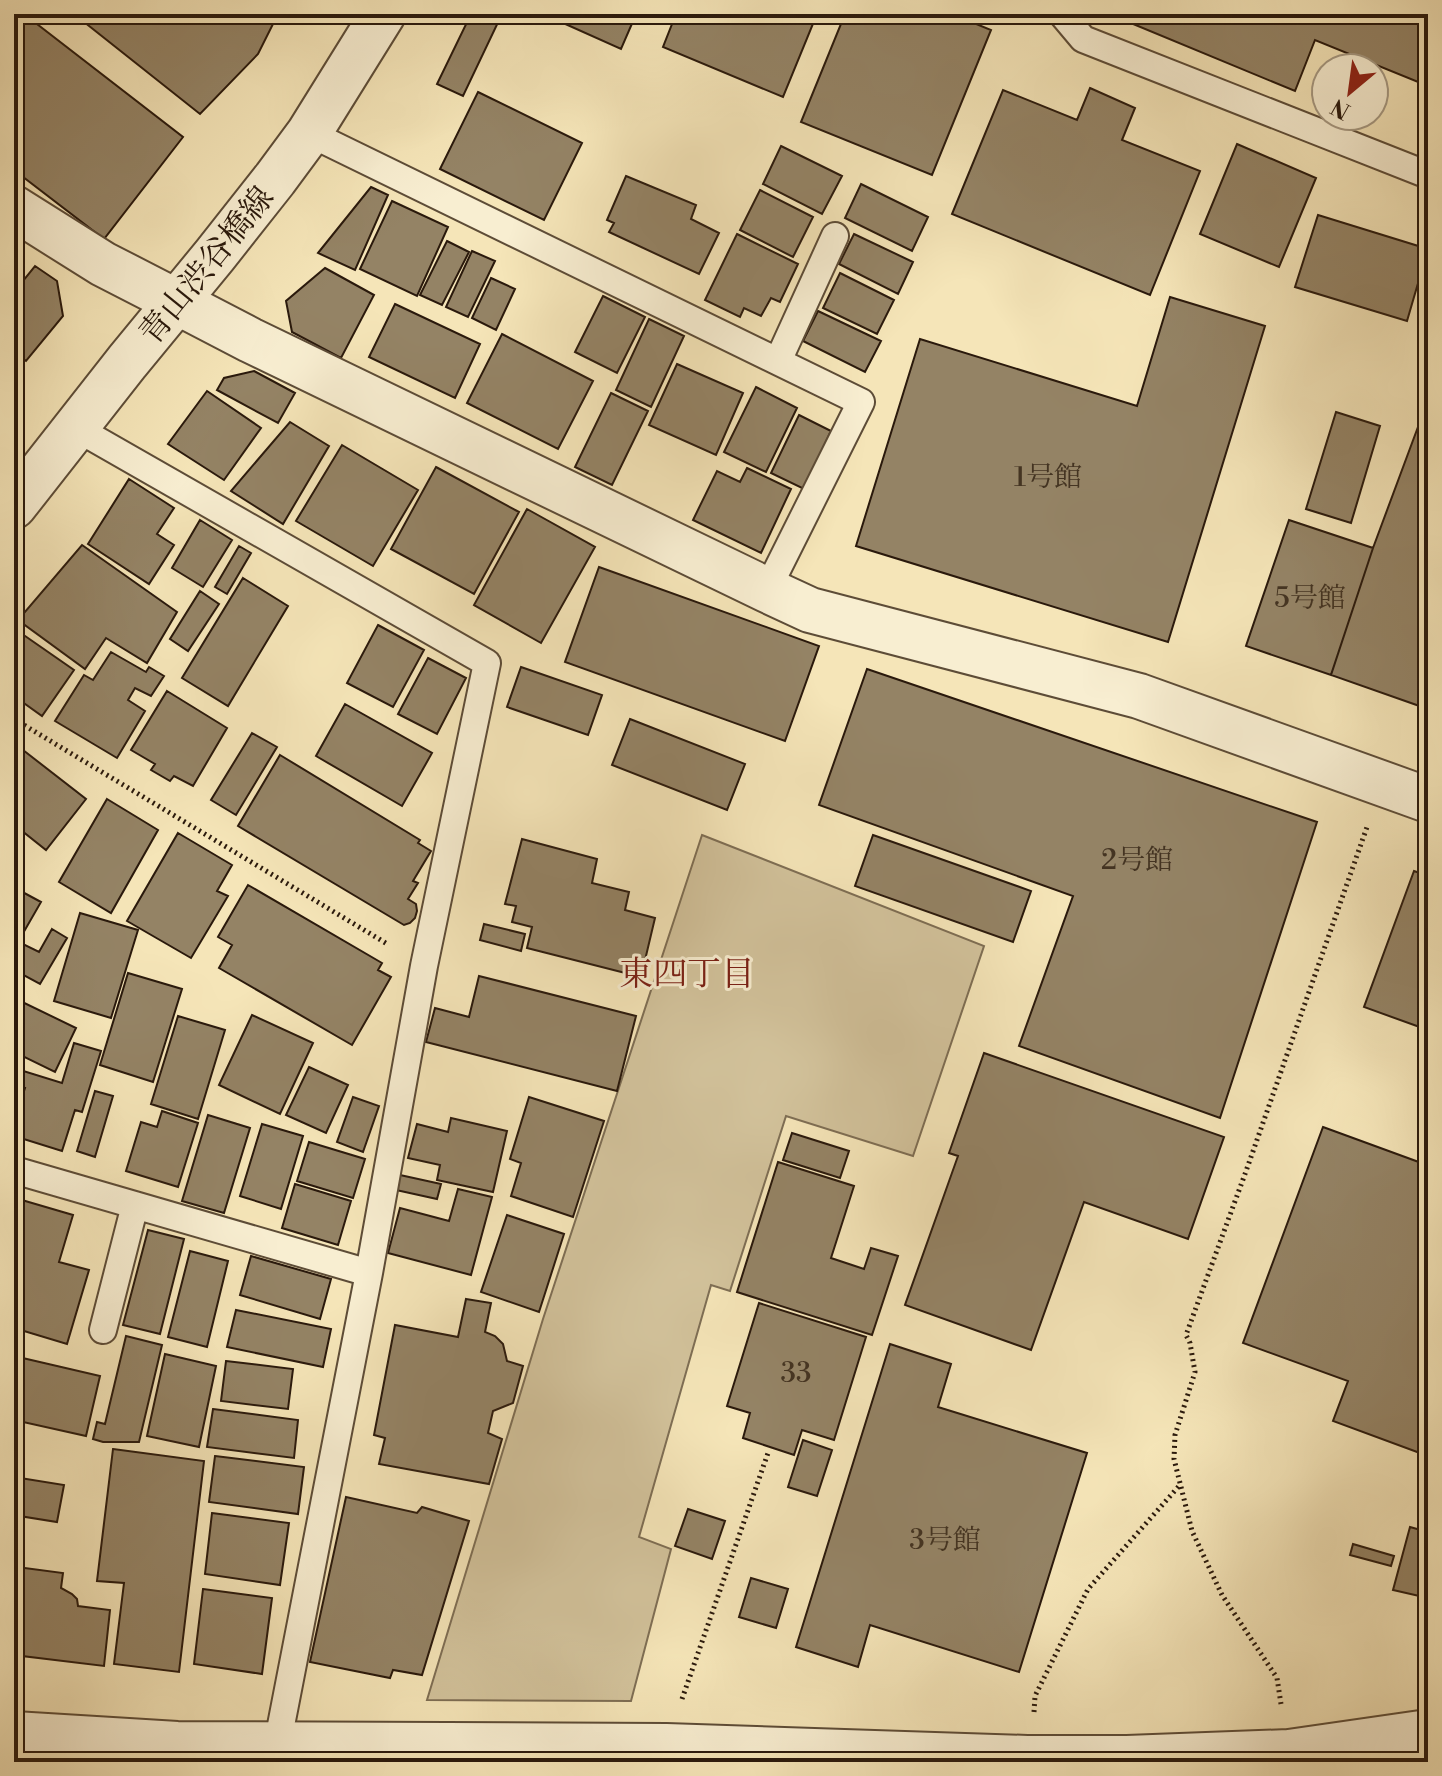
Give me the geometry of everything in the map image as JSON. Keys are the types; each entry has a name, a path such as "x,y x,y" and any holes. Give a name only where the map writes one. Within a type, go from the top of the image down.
{"street":[{"name":"青山渋谷橋線","path":"14,506 267,190 309,133 383,14"},
{"path":"14,208 103,264 250,340 810,610 1139,696 1428,800"},
{"path":"14,1734 177,1753 277,1746 666,1746 1027,1758 1127,1758 1289,1752 1428,1732"}],"lane":[{"path":"1062,14 1083,39 1428,175"},
{"path":"309,133 861,402 767,590"},
{"path":"778,361 835,236"},
{"path":"76,428 487,663 424,966 369,1273 277,1746"},
{"path":"14,1170 369,1273"},
{"path":"103,1330 135,1205"}],"path":[{"path":"14,719 424,966"},
{"path":"1289,1752 1277,1678 1222,1595 1192,1531 1174,1459 1175,1435 1195,1372 1186,1335 1382,783"},
{"path":"666,1746 768,1453"},
{"path":"1033,1718 1035,1696 1088,1589 1180,1484"}],"shaded area":[{"path":"702,835 984,946 913,1156 786,1116 730,1291 711,1285 639,1537 671,1549 631,1701 427,1700 543,1319"}],"building":[{"path":"14,14 24,14 183,137 104,239 14,170"},
{"path":"74,14 278,14 258,54 200,114"},
{"path":"471,14 502,14 463,96 437,84"},
{"path":"543,14 622,14 634,19 621,49"},
{"path":"676,14 709,17 710,14 817,14 783,97 663,47"},
{"path":"845,14 952,14 991,30 932,175 801,122"},
{"path":"1109,14 1428,14 1428,86 1390,71 1390,52 1344,52 1315,40 1295,91"},
{"path":"1090,88 1135,108 1122,140 1200,171 1150,295 952,214 1003,90 1077,120"},
{"path":"478,92 582,143 544,220 440,169"},
{"path":"1237,144 1316,178 1279,267 1200,234"},
{"path":"781,146 842,176 822,214 763,184"},
{"path":"626,176 696,205 691,219 719,233 699,274 609,232 614,223 607,220"},
{"path":"861,184 928,217 912,251 845,218"},
{"path":"371,187 388,195 355,270 318,253"},
{"path":"760,190 813,217 793,257 740,230"},
{"path":"392,201 448,227 417,296 360,269"},
{"path":"1318,215 1428,249 1407,321 1295,287"},
{"path":"737,234 798,264 780,302 771,298 761,316 744,308 740,317 705,300"},
{"path":"854,234 913,262 898,294 839,264"},
{"path":"447,241 469,252 442,305 420,295"},
{"path":"472,251 495,261 468,317 446,307"},
{"path":"35,266 57,281 63,316 26,361 14,352 14,292"},
{"path":"325,268 374,295 341,358 292,332 286,301"},
{"path":"840,273 894,300 877,334 823,308"},
{"path":"491,278 515,289 496,330 472,318"},
{"path":"603,296 645,317 617,373 575,352"},
{"path":"1170,297 1265,326 1168,642 856,546 920,339 1137,406"},
{"path":"395,304 480,344 455,398 369,357"},
{"path":"818,311 881,341 865,372 803,341"},
{"path":"649,319 684,336 651,407 616,390"},
{"path":"502,334 593,381 558,449 467,403"},
{"path":"677,364 743,393 716,455 649,425"},
{"path":"254,371 295,393 278,423 217,390 224,378"},
{"path":"756,387 797,408 766,472 724,452"},
{"path":"207,391 261,428 224,480 168,444"},
{"path":"611,393 648,411 612,485 575,467"},
{"path":"1428,400 1428,709 1331,675 1373,548"},
{"path":"1336,412 1380,426 1351,523 1306,509"},
{"path":"799,415 831,431 804,489 771,473"},
{"path":"290,422 329,446 283,524 231,491"},
{"path":"342,445 418,490 373,566 296,521"},
{"path":"436,467 519,512 474,594 391,549"},
{"path":"747,468 791,489 761,553 693,520 717,471 740,482"},
{"path":"129,479 174,508 157,534 174,545 149,584 88,544"},
{"path":"527,509 595,547 541,643 474,605"},
{"path":"200,520 232,540 203,587 172,568"},
{"path":"1289,520 1373,548 1331,675 1246,646"},
{"path":"82,545 177,612 147,663 106,638 85,669 18,620"},
{"path":"239,546 251,553 227,594 215,587"},
{"path":"599,567 819,646 785,741 565,662"},
{"path":"243,578 288,606 228,706 182,678"},
{"path":"200,591 219,604 188,651 170,639"},
{"path":"378,625 424,650 393,707 347,683"},
{"path":"15,629 74,670 42,716 14,696"},
{"path":"111,652 146,672 149,667 164,676 151,696 135,688 128,700 145,711 117,758 55,721 84,675 93,680"},
{"path":"428,658 466,678 437,734 398,714"},
{"path":"521,667 602,695 588,735 507,707"},
{"path":"867,669 1317,822 1220,1118 1019,1046 1073,896 819,805"},
{"path":"167,691 227,728 193,786 174,776 170,781 151,770 155,764 131,750"},
{"path":"345,704 432,753 402,806 316,756"},
{"path":"630,719 745,764 727,810 612,765"},
{"path":"252,733 277,747 236,815 211,800"},
{"path":"14,743 86,799 46,850 22,831 14,842"},
{"path":"280,755 420,840 418,843 431,851 413,881 418,883 408,899 416,904 417,911 410,923 404,925 238,826"},
{"path":"107,799 158,830 111,913 59,882"},
{"path":"178,833 232,865 217,891 228,896 191,958 127,921"},
{"path":"873,835 1031,891 1013,942 855,886"},
{"path":"522,839 597,859 592,883 629,892 625,910 655,918 641,977 527,948 532,927 512,922 516,906 505,904"},
{"path":"1414,871 1428,876 1428,1030 1364,1007"},
{"path":"248,885 382,963 378,970 391,977 352,1045 219,968 232,945 218,937"},
{"path":"14,889 41,902 14,949"},
{"path":"80,913 138,930 111,1018 54,1001"},
{"path":"484,924 525,934 521,951 480,940"},
{"path":"52,929 67,938 40,984 14,970 14,959 23,944 39,952"},
{"path":"128,973 182,989 153,1082 100,1065"},
{"path":"479,976 636,1016 617,1091 426,1042 435,1008 469,1017"},
{"path":"14,998 76,1028 55,1072 14,1052"},
{"path":"252,1015 313,1043 280,1114 219,1085"},
{"path":"178,1016 225,1030 198,1119 151,1104"},
{"path":"74,1043 101,1051 82,1112 75,1110 62,1151 14,1136 14,1122 25,1088 14,1085 17,1069 62,1083"},
{"path":"984,1053 1224,1137 1188,1239 1084,1202 1031,1350 905,1305 958,1156 949,1153"},
{"path":"309,1067 348,1085 326,1133 286,1115"},
{"path":"95,1091 113,1096 95,1157 77,1151"},
{"path":"353,1097 379,1106 363,1152 337,1142"},
{"path":"529,1097 604,1121 573,1217 511,1196 521,1163 510,1159"},
{"path":"162,1111 198,1123 178,1187 126,1171 141,1122 157,1127"},
{"path":"208,1115 250,1128 224,1213 182,1201"},
{"path":"451,1118 507,1131 493,1192 437,1180 440,1165 408,1158 417,1124 448,1132"},
{"path":"262,1124 303,1136 281,1209 240,1196"},
{"path":"1323,1127 1428,1164 1428,1456 1333,1421 1348,1381 1243,1343"},
{"path":"792,1133 849,1151 840,1178 783,1160"},
{"path":"309,1142 365,1159 353,1198 297,1181"},
{"path":"778,1162 854,1186 831,1258 864,1269 871,1248 898,1256 872,1335 737,1292"},
{"path":"400,1175 441,1184 437,1199 396,1190"},
{"path":"295,1184 351,1201 338,1245 282,1228"},
{"path":"458,1189 492,1197 471,1275 388,1253 400,1208 449,1221"},
{"path":"15,1198 73,1215 59,1262 89,1270 67,1344 14,1328"},
{"path":"507,1215 564,1234 539,1312 481,1292"},
{"path":"148,1230 184,1239 160,1334 123,1325"},
{"path":"190,1251 228,1261 207,1347 168,1337"},
{"path":"251,1256 331,1279 320,1319 240,1295"},
{"path":"466,1299 491,1303 485,1332 503,1344 507,1361 523,1366 513,1403 493,1411 488,1433 502,1439 489,1484 379,1464 385,1438 374,1435 395,1325 458,1337"},
{"path":"759,1303 866,1337 834,1440 802,1430 794,1455 743,1438 750,1413 727,1406"},
{"path":"236,1310 331,1329 323,1367 227,1347"},
{"path":"126,1336 162,1345 139,1442 103,1442 93,1439 97,1422 105,1424"},
{"path":"890,1344 951,1364 938,1407 1087,1453 1019,1672 870,1625 858,1667 796,1647"},
{"path":"165,1354 216,1366 199,1447 147,1436"},
{"path":"14,1356 100,1376 86,1436 14,1420"},
{"path":"226,1361 293,1369 288,1409 221,1401"},
{"path":"213,1409 298,1420 294,1458 207,1447"},
{"path":"803,1440 832,1450 817,1496 788,1487"},
{"path":"113,1449 204,1461 179,1672 114,1664 124,1583 97,1581"},
{"path":"215,1456 304,1467 298,1514 209,1502"},
{"path":"14,1477 64,1485 57,1522 19,1516 14,1537"},
{"path":"346,1497 417,1513 422,1507 469,1521 422,1675 393,1670 390,1678 310,1662"},
{"path":"688,1509 725,1521 712,1559 675,1546"},
{"path":"212,1513 289,1523 280,1585 205,1574"},
{"path":"1410,1527 1428,1532 1428,1598 1393,1590"},
{"path":"1353,1544 1394,1556 1391,1566 1350,1555"},
{"path":"17,1567 63,1573 61,1588 77,1599 78,1606 110,1610 104,1666 14,1655"},
{"path":"751,1578 788,1589 776,1628 739,1617"},
{"path":"203,1589 272,1598 262,1674 194,1664"}],"district":[{"name":"東四丁目","path":"687,973"}]}
